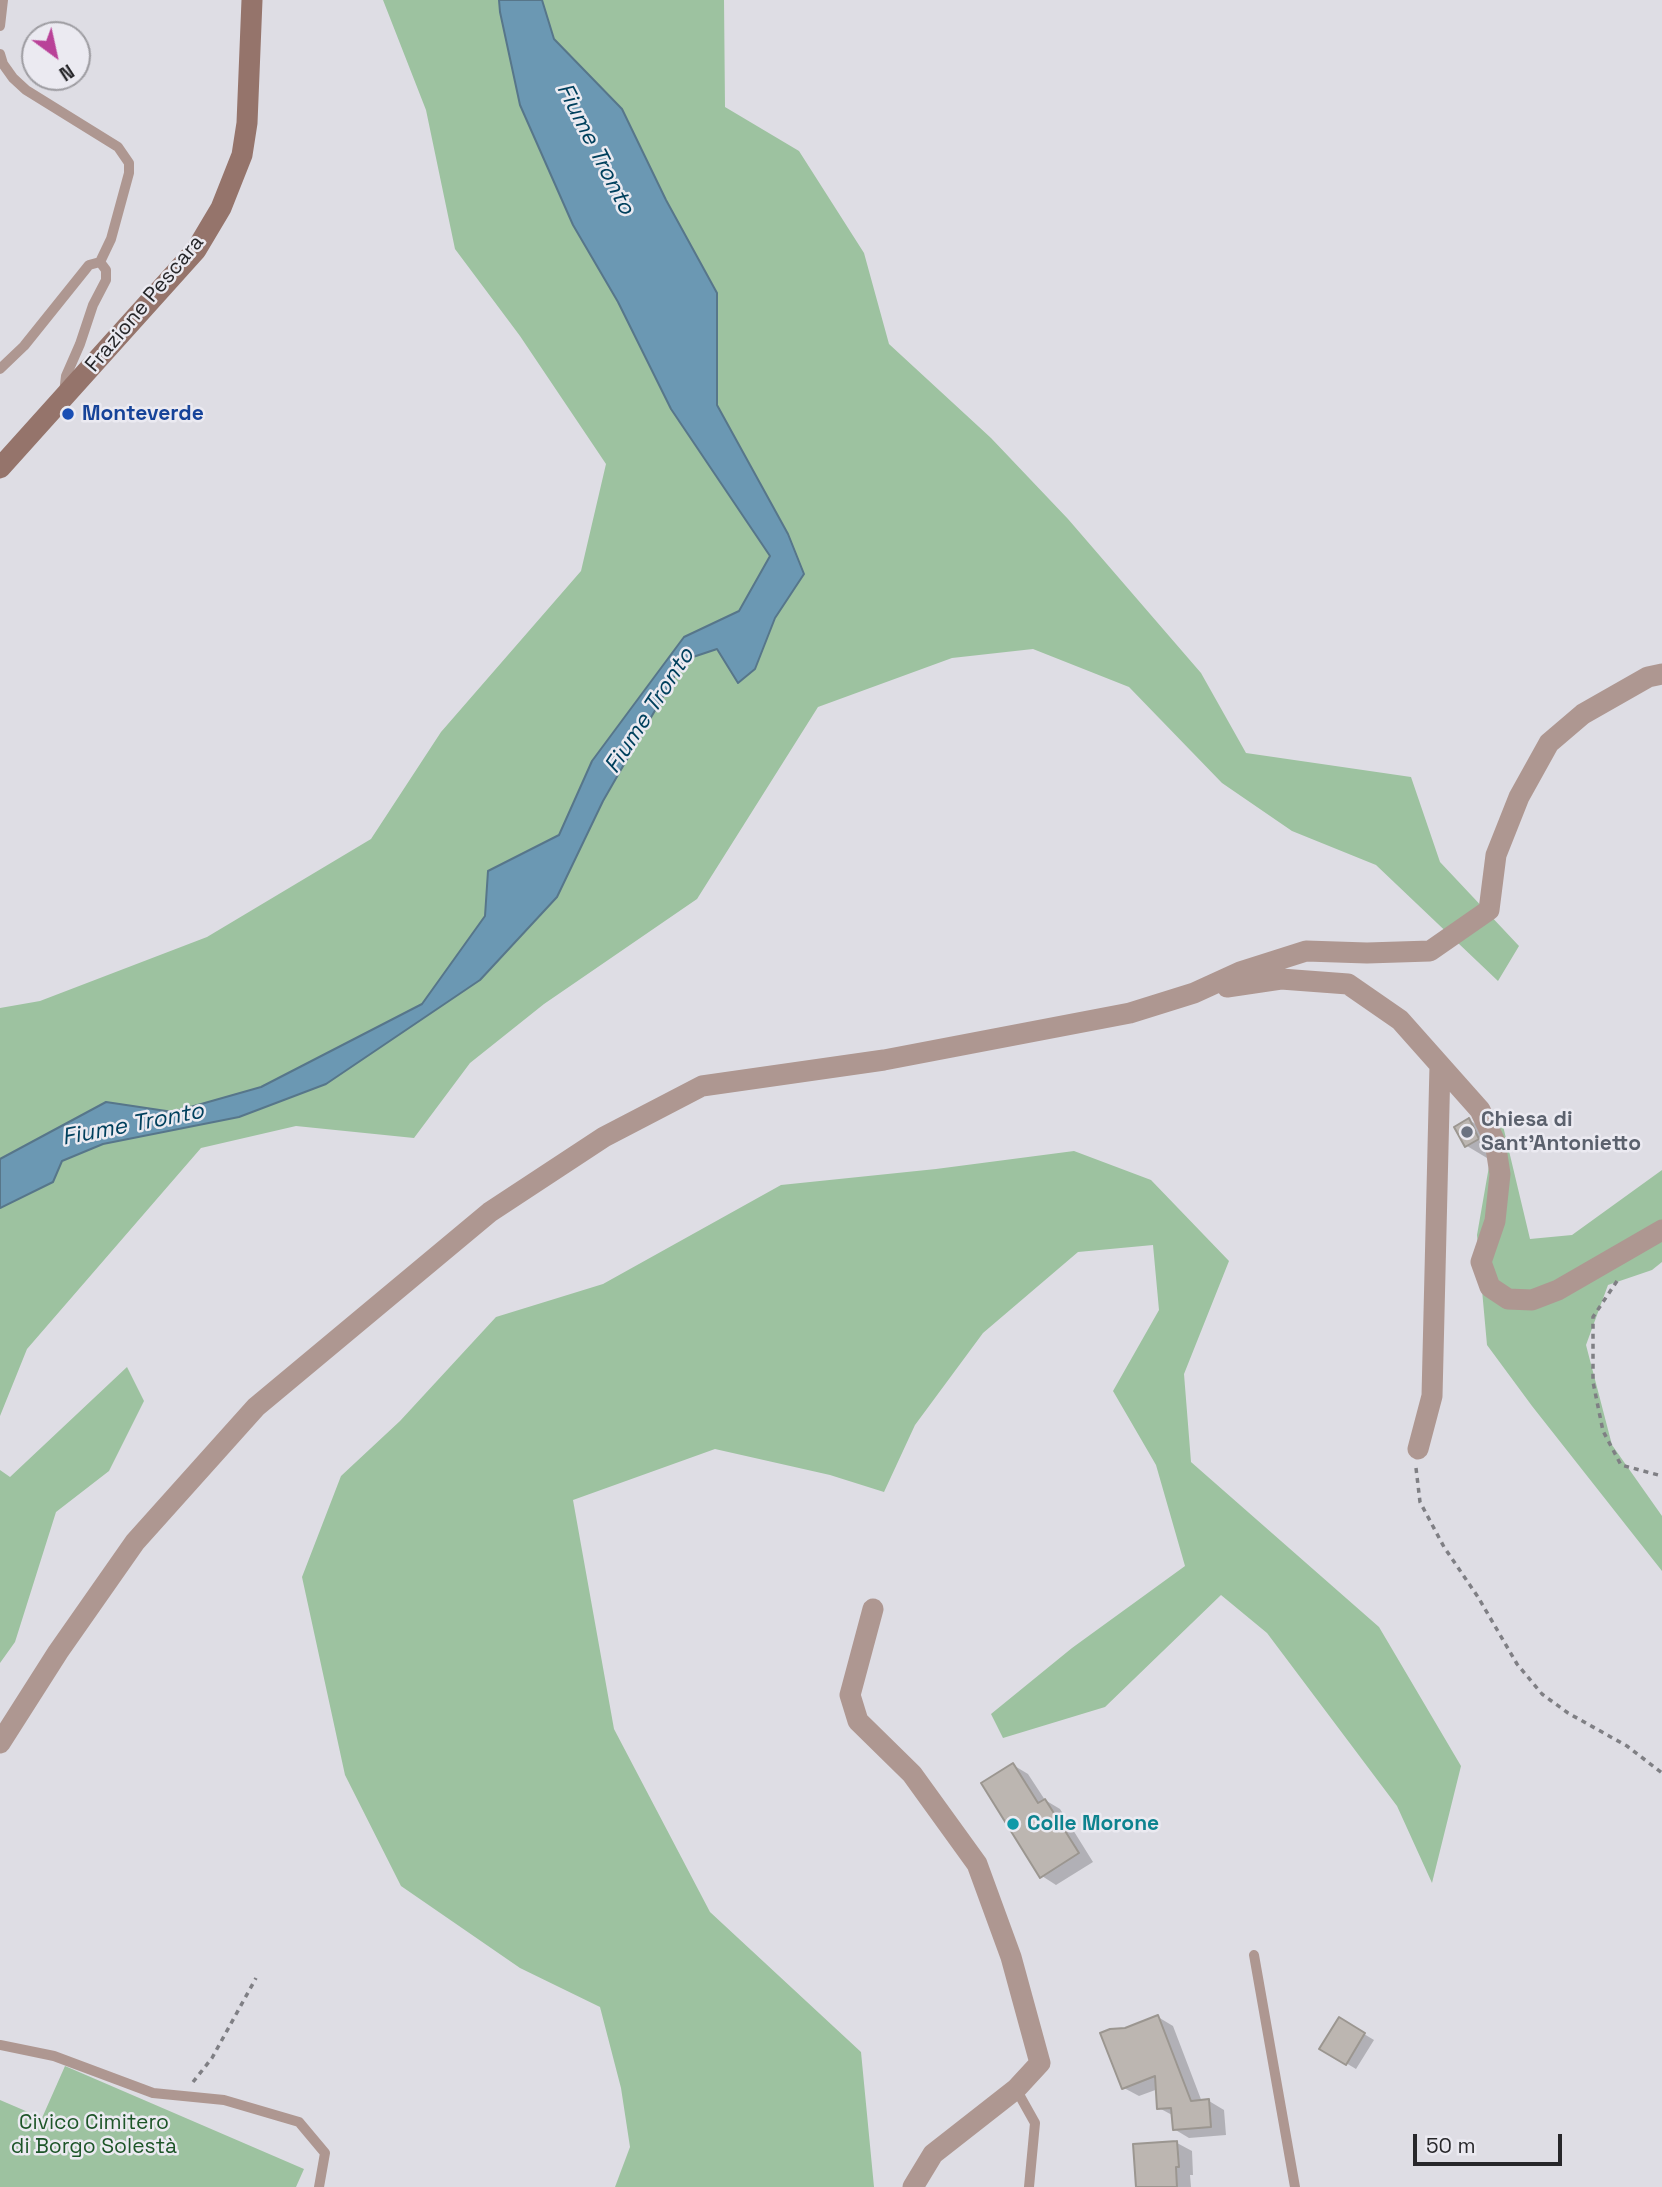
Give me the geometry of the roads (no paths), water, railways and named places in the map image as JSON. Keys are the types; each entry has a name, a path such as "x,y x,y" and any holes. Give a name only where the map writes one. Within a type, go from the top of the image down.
{"main road":[{"name":"Frazione Pescara","path":"0,468 196,250 221,208 242,155 247,123 252,0"}],"street":[{"path":"0,1743 58,1652 135,1542 256,1407 490,1212 604,1137 702,1086 884,1060 1130,1013 1194,993 1240,972 1306,951 1430,951 1489,910 1496,855 1519,797 1549,743 1583,714 1648,677 1662,674"},
{"path":"1194,993 1281,978 1348,984 1400,1020 1480,1110 1495,1142 1500,1174 1495,1221 1481,1262 1490,1286 1508,1299 1532,1300 1558,1290 1662,1230"},
{"path":"1418,1449 1432,1396 1440,1065"},
{"path":"873,1609 850,1695 858,1721 912,1774 977,1864 1011,1958 1040,2063 1016,2089 933,2154 913,2187"}],"lane":[{"path":"0,26 3,0"},
{"path":"0,54 3,64 13,78 26,90 118,147 129,163 130,173 111,239 100,262 89,265 24,346 0,369"},
{"path":"63,400 65,376 80,344 93,305 106,280 106,270 100,262"},
{"path":"1254,1955 1295,2187"},
{"path":"0,2045 54,2056 153,2094 183,2094 224,2100 299,2122 325,2153 319,2187"},
{"path":"1016,2089 1035,2123 1029,2187"}],"water":[{"name":"Fiume Tronto","path":"499,0 542,0 554,39 622,109 666,200 717,293 717,405 788,534 804,574 775,618 755,669 738,683 717,649 684,660 603,801 557,897 480,980 326,1084 239,1117 103,1144 62,1161 53,1182 0,1208 0,1159 106,1102 173,1112 261,1087 422,1004 485,916 488,871 559,835 592,761 684,637 739,611 770,556 671,409 618,302 573,225 520,105"}],"place":[{"name":"Monteverde","path":"68,414"},
{"name":"Chiesa di Sant'Antonietto","path":"1467,1132"},
{"name":"Colle Morone","path":"1013,1824"}],"park label":[{"name":"Civico Cimitero di Borgo Solestà","path":"94,2135"}]}
